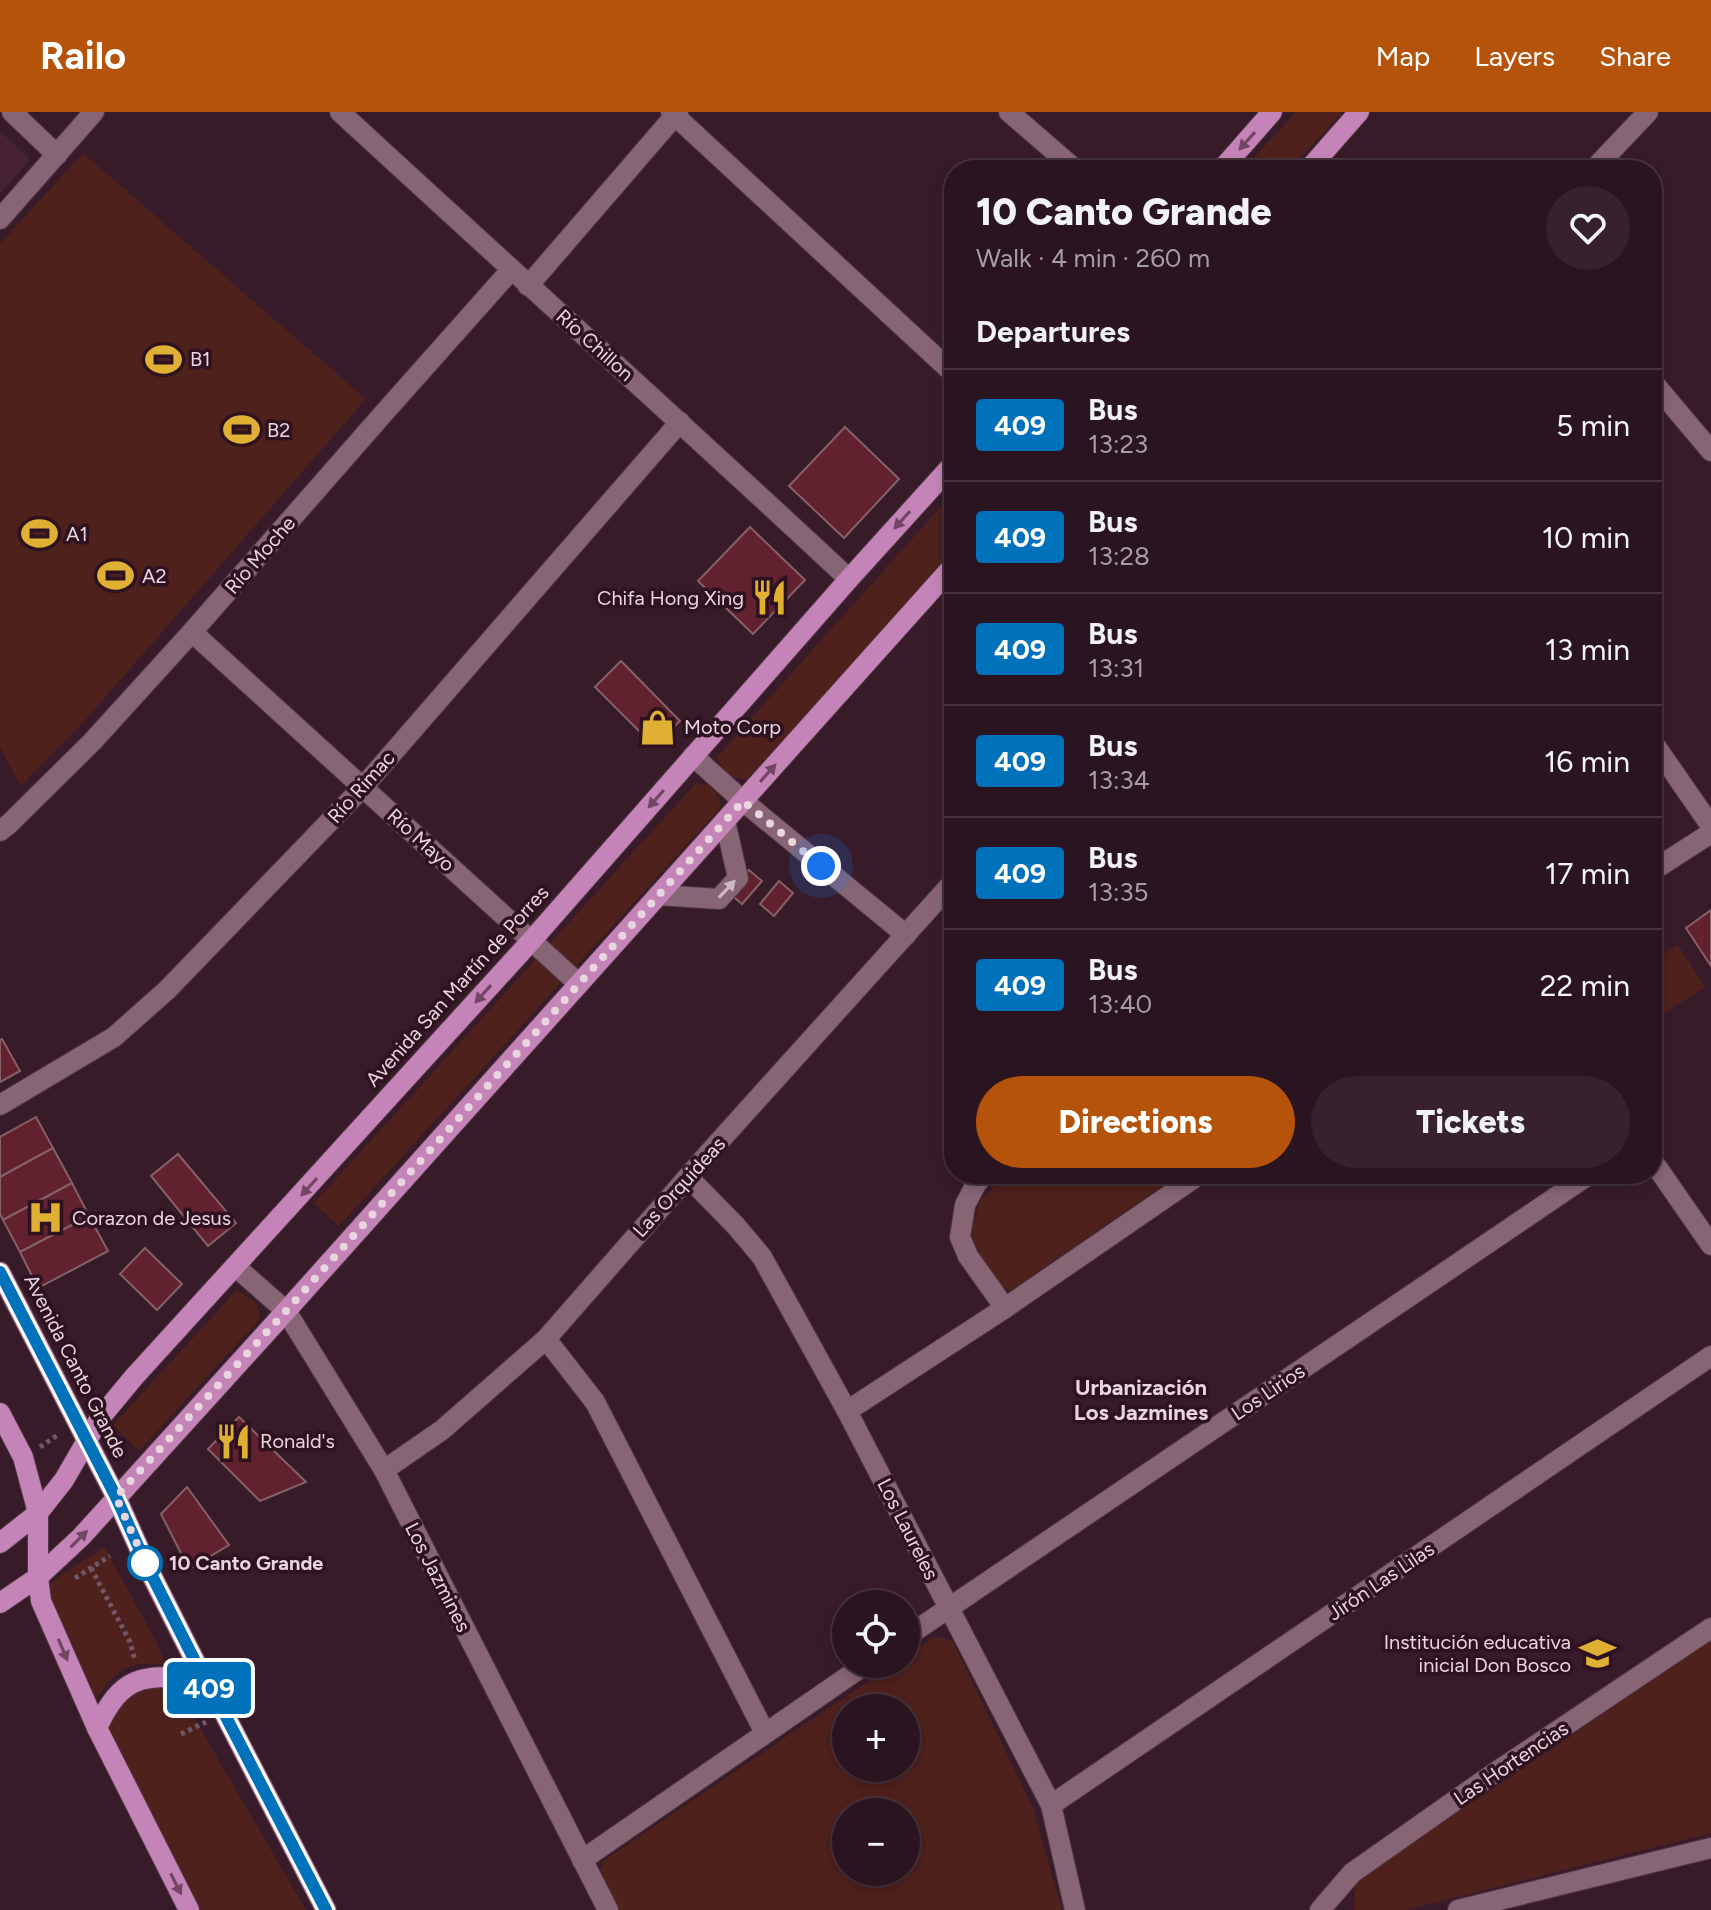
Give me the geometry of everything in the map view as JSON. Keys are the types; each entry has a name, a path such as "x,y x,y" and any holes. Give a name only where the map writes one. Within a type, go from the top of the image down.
{"main road":[{"path":"1230,160 1272,112"},
{"path":"1317,160 1359,112"},
{"name":"Avenida San Martín de Porres","path":"0,1543 38,1513 64,1480 100,1418 134,1377 532,940 944,474"},
{"path":"0,1603 38,1577 81,1537 944,576"},
{"name":"Avenida Canto Grande","path":"0,1272 87,1439 204,1679 326,1910"},
{"path":"0,1413 23,1457 38,1513 41,1601 97,1728 189,1910"},
{"path":"97,1728 118,1692 143,1679 204,1679"}],"street":[{"path":"12,112 57,155"},
{"path":"0,219 94,112"},
{"name":"Río Chillon","path":"340,112 849,579"},
{"path":"1009,112 1064,160"},
{"path":"1602,160 1648,112"},
{"path":"528,286 675,113 944,365"},
{"name":"Río Moche","path":"3,820 92,742 511,270"},
{"path":"1662,393 1711,451"},
{"name":"Río Rimac","path":"0,1105 114,1037 167,990 363,787 680,422"},
{"name":"Río Mayo","path":"192,632 579,984"},
{"path":"1662,755 1711,826"},
{"path":"693,756 906,935"},
{"path":"658,895 719,899 738,878 725,821"},
{"path":"1662,865 1711,833"},
{"name":"Las Orquideas","path":"384,1470 442,1430 546,1339 944,892"},
{"path":"1662,1174 1711,1245"},
{"name":"Los Laureles","path":"688,1177 762,1257 847,1411 1051,1805 1075,1910"},
{"path":"976,1184 965,1205 960,1237 968,1256 1005,1308"},
{"path":"847,1411 1005,1308 1185,1184"},
{"name":"Los Lirios","path":"920,1627 1575,1184"},
{"name":"Los Jazmines","path":"236,1267 286,1311 384,1470 608,1910"},
{"path":"546,1339 595,1402 765,1733"},
{"name":"Jirón Las Lilas","path":"1051,1805 1711,1356"},
{"name":"Las Hortencias","path":"1320,1910 1352,1873 1711,1628"},
{"path":"582,1860 846,1678"},
{"path":"1458,1910 1711,1848"}],"path":[{"path":"36,1449 60,1433"},
{"path":"67,1584 110,1556"},
{"path":"91,1568 130,1642 143,1679"}],"shaded area":[{"path":"1296,112 1342,112 1299,160 1252,160"},
{"path":"0,131 30,159 0,194"},
{"path":"83,153 366,399 80,726 21,786 0,747 0,244"},
{"path":"944,503 944,560 748,780 729,776 716,758"},
{"path":"697,782 709,785 720,798 720,808 339,1226 314,1203"},
{"path":"1678,945 1705,987 1662,1015 1662,955"},
{"path":"996,1184 1165,1184 1010,1291 987,1276 975,1257 972,1229 979,1203"},
{"path":"236,1291 253,1301 260,1319 139,1451 113,1425"},
{"path":"104,1547 154,1637 166,1665 142,1664 123,1670 108,1682 94,1703 44,1590"},
{"path":"934,1637 952,1640 1033,1808 1062,1910 618,1910 600,1879 603,1861 832,1706 832,1782 920,1782 920,1694 850,1694 873,1678 920,1678 920,1646"},
{"path":"1711,1641 1711,1833 1406,1910 1354,1910 1355,1878"},
{"path":"159,1688 182,1697 306,1910 201,1910 109,1734 113,1718 128,1698 141,1690"}],"building":[{"path":"845,427 899,479 844,538 789,486"},
{"path":"750,527 805,580 753,634 698,581"},
{"path":"621,661 680,721 654,746 595,687"},
{"path":"749,870 762,881 742,904 729,893"},
{"path":"779,881 793,893 774,916 760,904"},
{"path":"1711,910 1711,966 1686,928"},
{"path":"0,1040 20,1071 0,1082"},
{"path":"36,1117 53,1148 0,1177 0,1137"},
{"path":"53,1148 72,1183 3,1220 0,1214 0,1177"},
{"path":"178,1154 236,1223 208,1246 151,1176"},
{"name":"Corazon de Jesus","path":"72,1183 89,1216 20,1252 3,1220"},
{"path":"89,1216 108,1251 38,1288 20,1252"},
{"path":"145,1248 182,1284 157,1310 120,1274"},
{"path":"239,1417 306,1482 260,1501 208,1449"},
{"path":"187,1487 229,1545 189,1569 161,1514"}],"bus line":[{"name":"409","path":"0,1272 116,1497 204,1679 326,1910"}],"place":[{"name":"B1","path":"164,359"},
{"name":"B2","path":"241,430"},
{"name":"A1","path":"40,534"},
{"name":"A2","path":"116,576"},
{"name":"Chifa Hong Xing","path":"770,598"},
{"name":"Moto Corp","path":"658,727"},
{"name":"Corazon de Jesus","path":"46,1218"},
{"name":"Ronald's","path":"234,1441"},
{"name":"10 Canto Grande","path":"145,1563"},
{"name":"Institución educativa inicial Don Bosco","path":"1597,1654"}],"district":[{"name":"Urbanización Los Jazmines","path":"1141,1400"}],"route":[{"path":"145,1563 147,1566 116,1497 743,801 821,866"}]}
